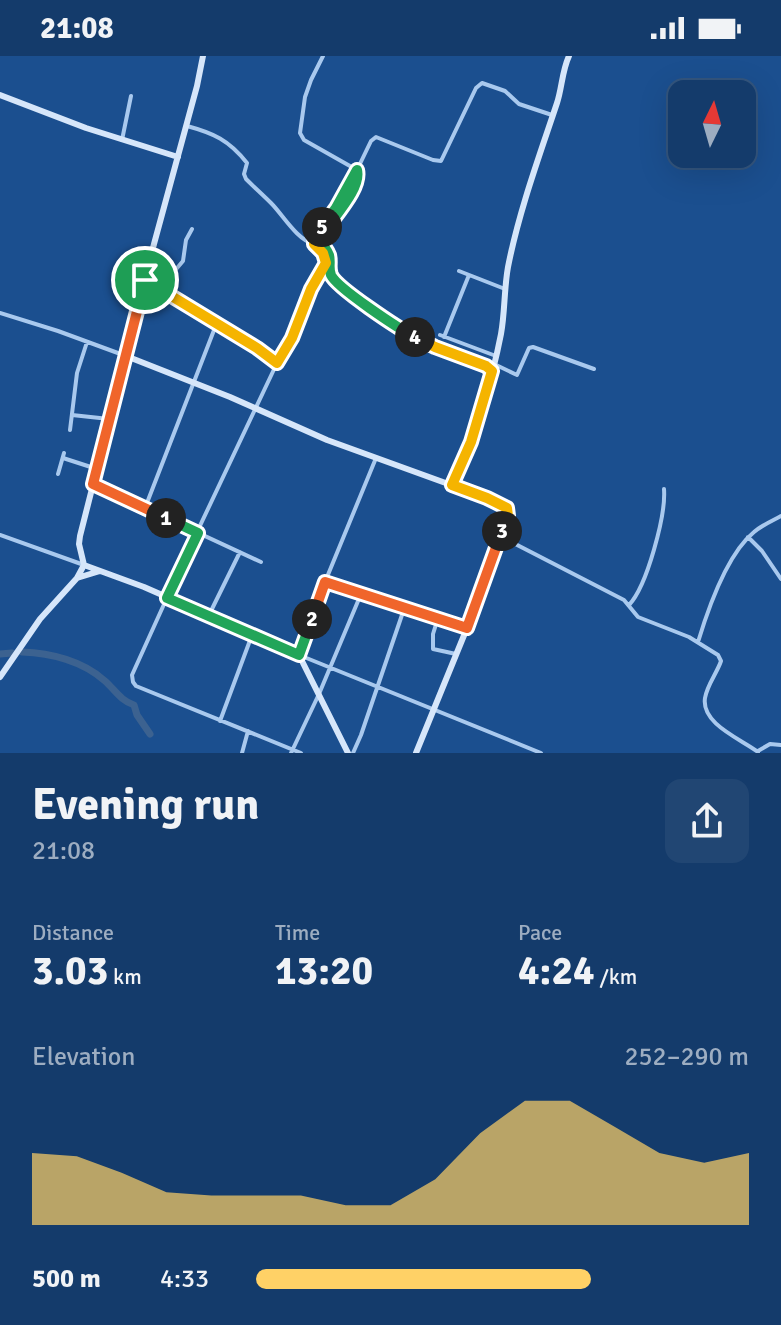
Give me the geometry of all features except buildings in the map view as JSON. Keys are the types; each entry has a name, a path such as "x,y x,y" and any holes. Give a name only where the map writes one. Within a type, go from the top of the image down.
{"street":[{"path":"0,677 40,619 77,578 84,565 79,542 203,56"},
{"path":"323,56 305,97 300,133 304,140 357,170"},
{"path":"452,485 471,442 494,364 505,312 508,268 519,220 557,104 569,56"},
{"path":"314,244 371,141 377,137 441,161 476,88 482,83 505,91 519,104 552,115"},
{"path":"0,95 86,128 178,157"},
{"path":"122,140 131,96"},
{"path":"187,126 226,141 247,163 246,179 274,206 282,219 323,253 326,263 311,289 292,338 255,408 167,598 132,675 133,682 136,686 301,753"},
{"path":"357,170 354,188 320,239 329,253 329,271 333,278 404,331 435,347 486,366 494,364"},
{"path":"164,292 172,274 183,261 186,240 192,229"},
{"path":"459,271 506,290"},
{"path":"469,275 442,336 517,375 532,347 594,369"},
{"path":"145,280 277,363"},
{"path":"0,313 126,356 327,440 507,508 508,516 467,628 416,753"},
{"path":"145,508 216,325"},
{"path":"70,430 77,373 87,342"},
{"path":"72,415 110,419"},
{"path":"58,474 64,455 97,469"},
{"path":"350,753 299,655 376,458"},
{"path":"93,484 261,562"},
{"path":"629,605 638,592 660,527 664,489"},
{"path":"698,642 721,580 748,537 781,516"},
{"path":"0,535 100,571 377,688 541,753"},
{"path":"500,536 592,582 624,600 638,617 698,642 720,658 705,699 709,713 719,726 758,752 770,744 781,745"},
{"path":"748,537 781,579"},
{"path":"208,616 240,552"},
{"path":"77,578 100,571"},
{"path":"325,582 467,628"},
{"path":"292,751 361,594"},
{"path":"350,753 361,735 404,609"},
{"path":"438,618 433,649 456,654"},
{"path":"220,721 252,635"},
{"path":"242,753 248,731"}],"waterway":[{"path":"22,652 66,659 87,668 134,705 150,734"},
{"path":"0,654 12,653"}],"route":[{"path":"357,170 358,180 320,239 329,253 329,271 333,278 404,331 492,371 477,426 452,485 502,505 507,508 508,516 467,628 325,582 299,655 167,598 198,533 93,484 145,280 277,363 292,338 311,289 326,263 323,253 314,244 315,237 357,170"}]}
